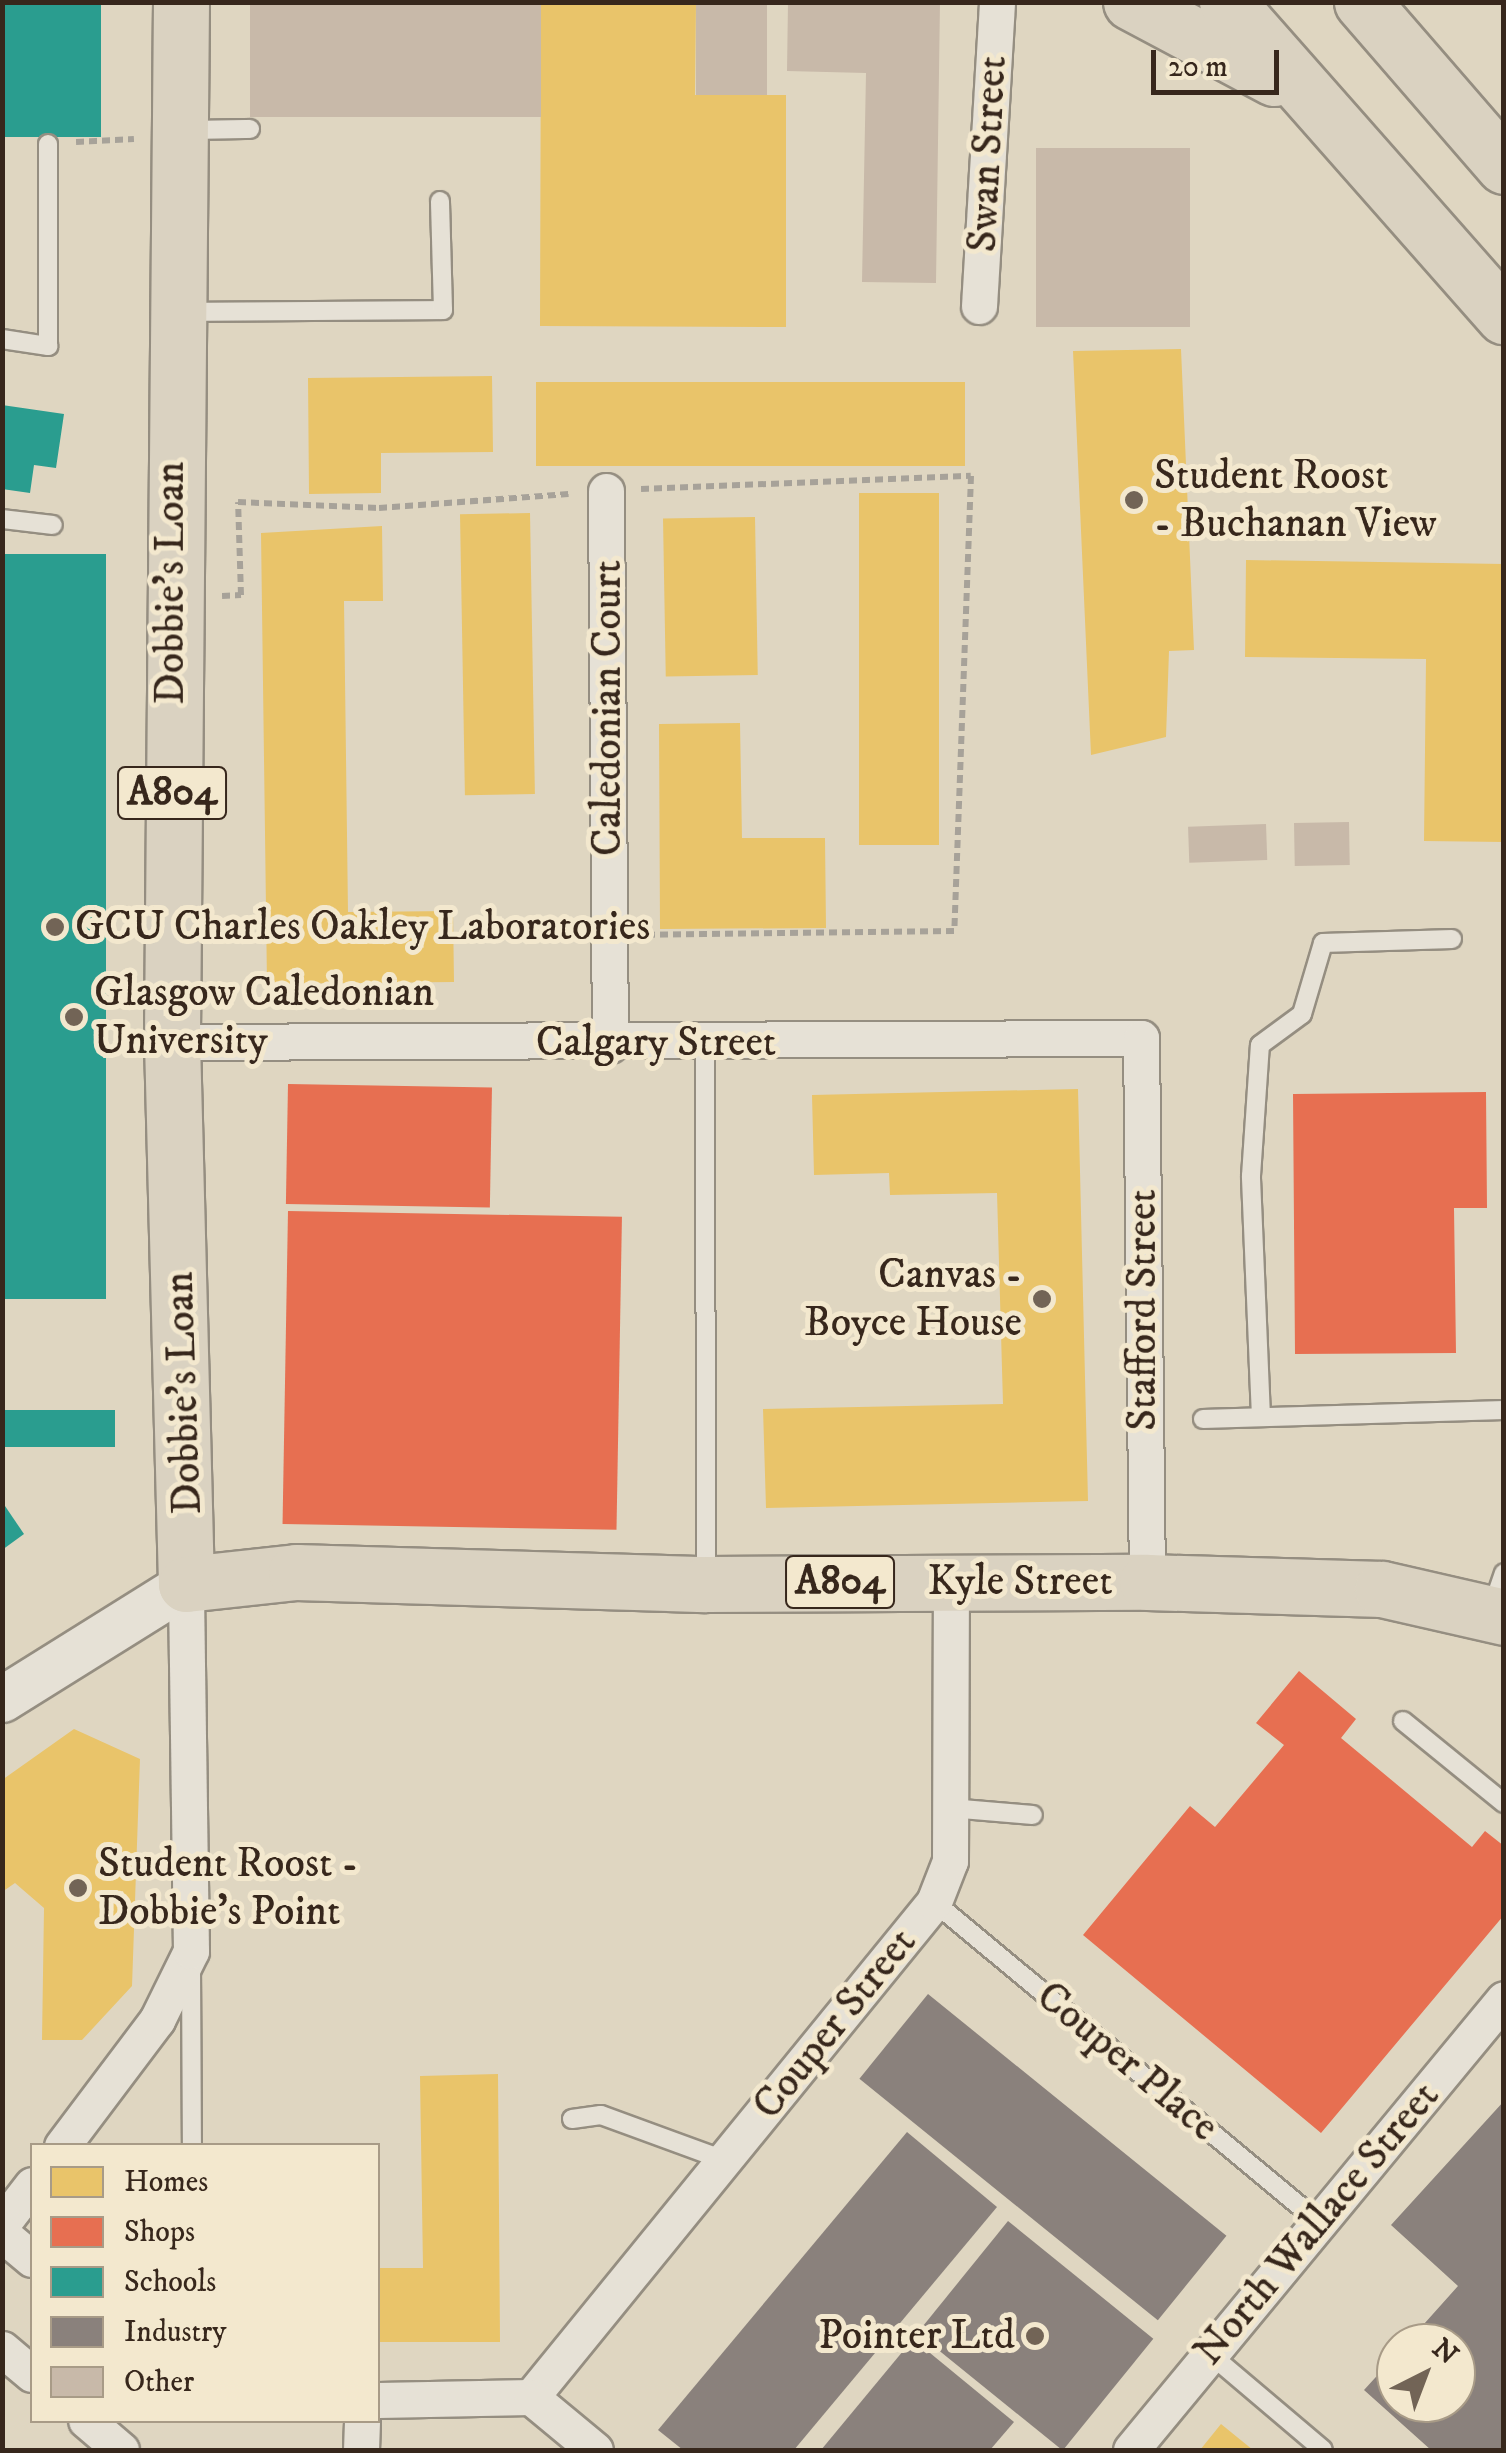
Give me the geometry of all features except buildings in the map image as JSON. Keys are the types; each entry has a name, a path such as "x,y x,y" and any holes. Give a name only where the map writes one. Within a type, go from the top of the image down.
{"main road":[{"name":"Dobbie's Loan","path":"181,2 172,312 172,1042 186,1584"},
{"path":"1131,2 1316,102"},
{"path":"1227,2 1504,316"},
{"path":"1362,2 1504,166"},
{"name":"Kyle Street","path":"186,1584 296,1572 706,1584 1147,1582 1382,1589 1499,1600"}],"street":[{"name":"Swan Street","path":"979,306 997,2"},
{"name":"Caledonian Court","path":"606,491 610,1044"},
{"name":"Calgary Street","path":"172,1042 705,1044 1140,1038"},
{"name":"Stafford Street","path":"1140,1038 1147,1582"},
{"name":"Couper Street","path":"531,2397 934,1902 950,1861 952,1581"},
{"path":"2,1699 186,1584"},
{"path":"64,2143 157,2020 191,1952 186,1584"},
{"name":"North Wallace Street","path":"1131,2450 1504,1998"},
{"path":"2,2224 30,2188"},
{"path":"2,2234 30,2257"},
{"path":"2,2348 30,2372"},
{"path":"380,2400 531,2397 596,2450"},
{"path":"90,2423 121,2450"},
{"path":"361,2450 362,2423"}],"lane":[{"path":"175,133 250,129"},
{"path":"2,339 48,346 48,144"},
{"path":"172,312 443,310 440,201"},
{"path":"2,520 53,525"},
{"path":"1261,1416 1252,1176 1260,1044 1302,1014 1323,942 1452,939"},
{"path":"705,1044 706,1584"},
{"path":"1203,1418 1504,1410"},
{"path":"1403,1721 1504,1803"},
{"path":"950,1808 1033,1815"},
{"name":"Couper Place","path":"934,1902 1319,2222"},
{"path":"191,1952 192,2143"},
{"path":"572,2119 601,2115 724,2160"},
{"path":"1210,2354 1322,2450"}],"path":[{"path":"48,144 175,133"},
{"path":"171,597 241,595 238,502 378,508 606,491 971,476 954,931 609,936"}],"place":[{"name":"Student Roost - Buchanan View","path":"1134,500"},
{"name":"GCU Charles Oakley Laboratories","path":"55,927"},
{"name":"Glasgow Caledonian University","path":"74,1017"},
{"name":"Canvas - Boyce House","path":"1042,1299"},
{"name":"Student Roost - Dobbie's Point","path":"78,1888"},
{"name":"Pointer Ltd","path":"1035,2336"}]}
